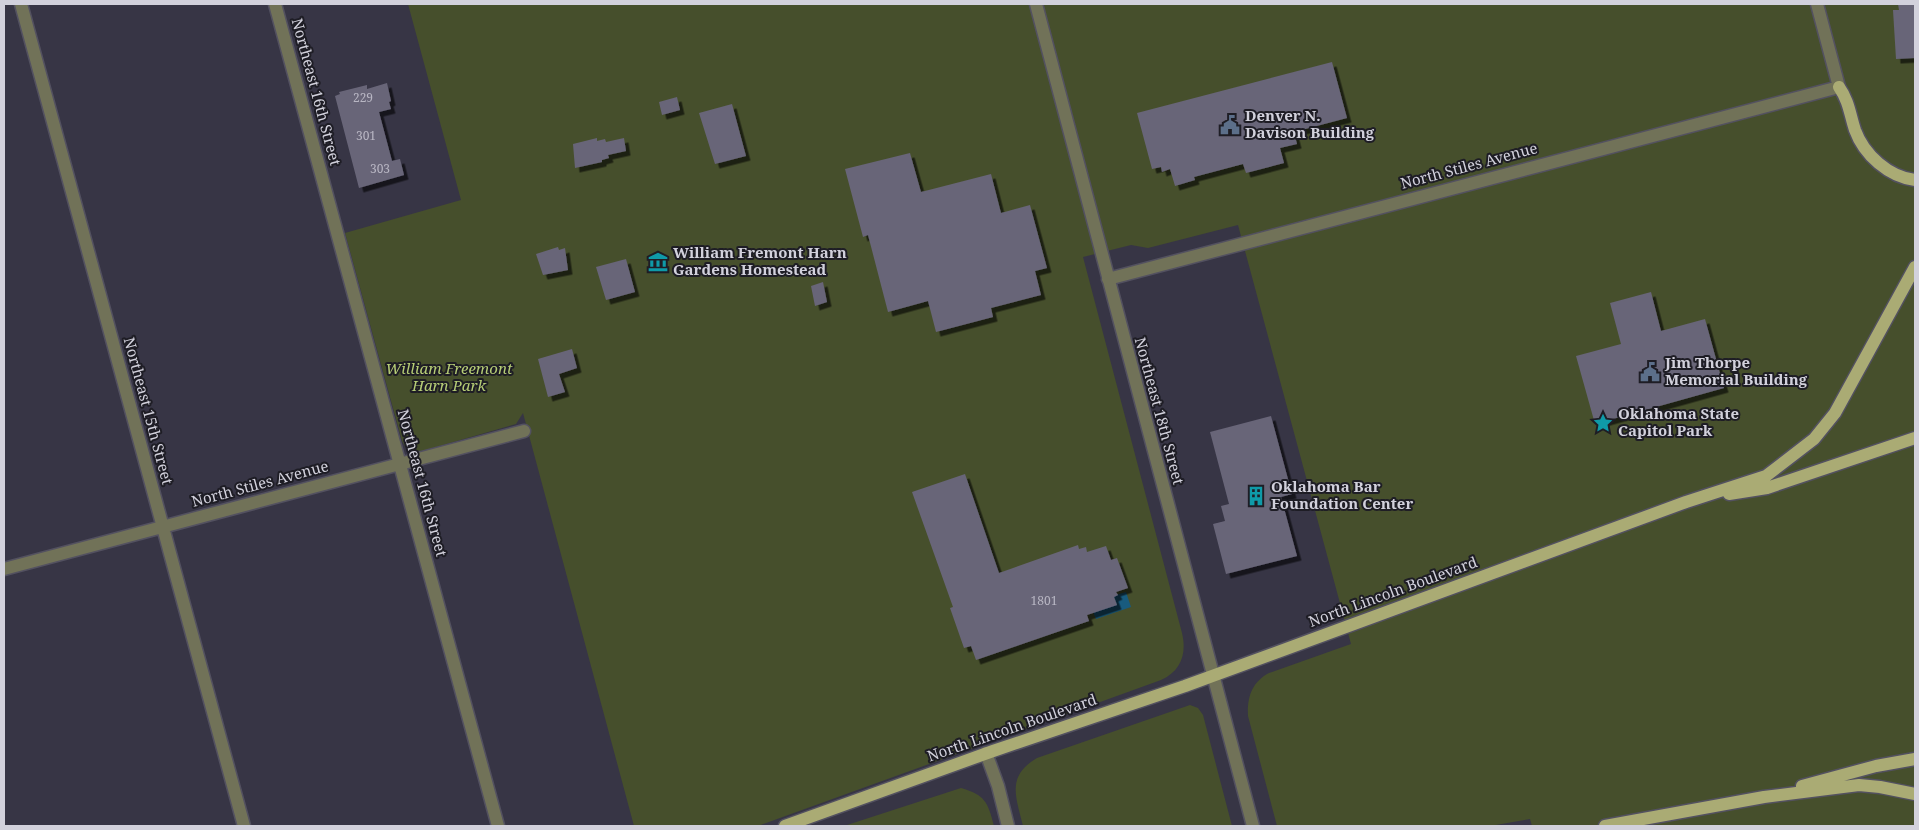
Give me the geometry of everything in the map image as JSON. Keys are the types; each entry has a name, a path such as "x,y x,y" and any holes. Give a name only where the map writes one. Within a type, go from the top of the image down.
{"main road":[{"path":"1839,87 1847,98 1855,130 1863,147 1874,159 1892,173 1915,180"},
{"name":"North Lincoln Boulevard","path":"785,826 1212,676 1686,502 1766,476 1814,439 1834,413 1915,267"},
{"path":"1686,502 1767,488 1915,438"},
{"path":"1764,797 1876,766 1915,759"},
{"path":"1605,826 1764,797 1859,786 1880,787 1915,794"}],"street":[{"name":"Northeast 15th Street","path":"21,4 244,826"},
{"name":"Northeast 16th Street","path":"275,4 498,826"},
{"name":"Northeast 18th Street","path":"1036,4 1253,826"},
{"path":"1816,4 1839,87"},
{"name":"North Stiles Avenue","path":"1108,279 1839,87"},
{"name":"North Stiles Avenue","path":"4,569 524,431"},
{"path":"986,754 998,786 1008,826"}],"green space":[{"name":"Oklahoma State Capitol Park","path":"408,4 1915,4 1915,826 1532,826 1530,819 1490,826 1277,826 1248,716 1248,703 1252,691 1258,681 1269,673 1351,644 1238,225 1148,248 1131,245 1083,257 1182,633 1183,655 1178,667 1173,672 1161,680 758,826 634,826 523,413 516,424 422,451 407,450 402,441 345,233 461,200"},
{"path":"1190,705 1198,708 1203,715 1232,826 1023,826 1016,788 1017,780 1027,765 1037,758"},
{"path":"961,788 975,794 984,801 990,811 994,826 844,826"}],"water":[{"path":"1126,592 1131,607 1096,619 1093,612 1113,596"}],"building":[{"path":"1898,4 1915,4 1915,58 1896,59 1893,10 1899,10"},
{"name":"Denver N. Davison Building","path":"1332,62 1347,118 1294,132 1297,144 1280,148 1284,163 1246,173 1243,164 1194,177 1195,180 1175,186 1170,169 1162,172 1161,167 1152,169 1137,113"},
{"path":"387,83 391,109 379,112 392,161 400,159 404,175 359,188 335,96 340,94 339,92 367,85 367,89"},
{"path":"677,97 680,110 662,115 659,102"},
{"path":"732,104 746,156 715,164 699,113"},
{"path":"597,138 597,141 605,139 606,142 624,138 626,151 608,155 609,158 602,160 602,162 575,168 573,144"},
{"path":"910,153 921,192 991,174 1001,213 1030,205 1047,268 1035,271 1041,295 991,308 993,317 936,332 928,301 888,312 868,235 863,237 845,169"},
{"path":"558,247 559,250 565,248 568,270 543,275 536,254"},
{"path":"626,259 635,292 606,300 596,267"},
{"path":"823,282 827,302 815,306 811,286"},
{"name":"Jim Thorpe Memorial Building","path":"1651,292 1661,331 1705,319 1724,388 1595,424 1576,356 1621,344 1610,303"},
{"path":"572,349 577,368 559,374 565,392 548,397 538,359"},
{"name":"Oklahoma Bar Foundation Center","path":"1271,416 1292,494 1281,497 1297,556 1226,574 1213,524 1225,521 1221,506 1229,504 1210,432"},
{"path":"965,474 999,573 1078,545 1079,549 1086,547 1087,552 1106,546 1111,560 1117,558 1128,588 1116,592 1118,595 1114,597 1117,605 1087,615 1089,621 976,660 971,646 964,648 950,608 953,607 912,492"}],"place":[{"name":"Denver N. Davison Building","path":"1230,125"},
{"name":"William Fremont Harn Gardens Homestead","path":"658,262"},
{"name":"Jim Thorpe Memorial Building","path":"1650,372"},
{"name":"Oklahoma State Capitol Park","path":"1603,423"},
{"name":"Oklahoma Bar Foundation Center","path":"1256,496"}],"park label":[{"name":"William Freemont Harn Park","path":"449,378"}]}
